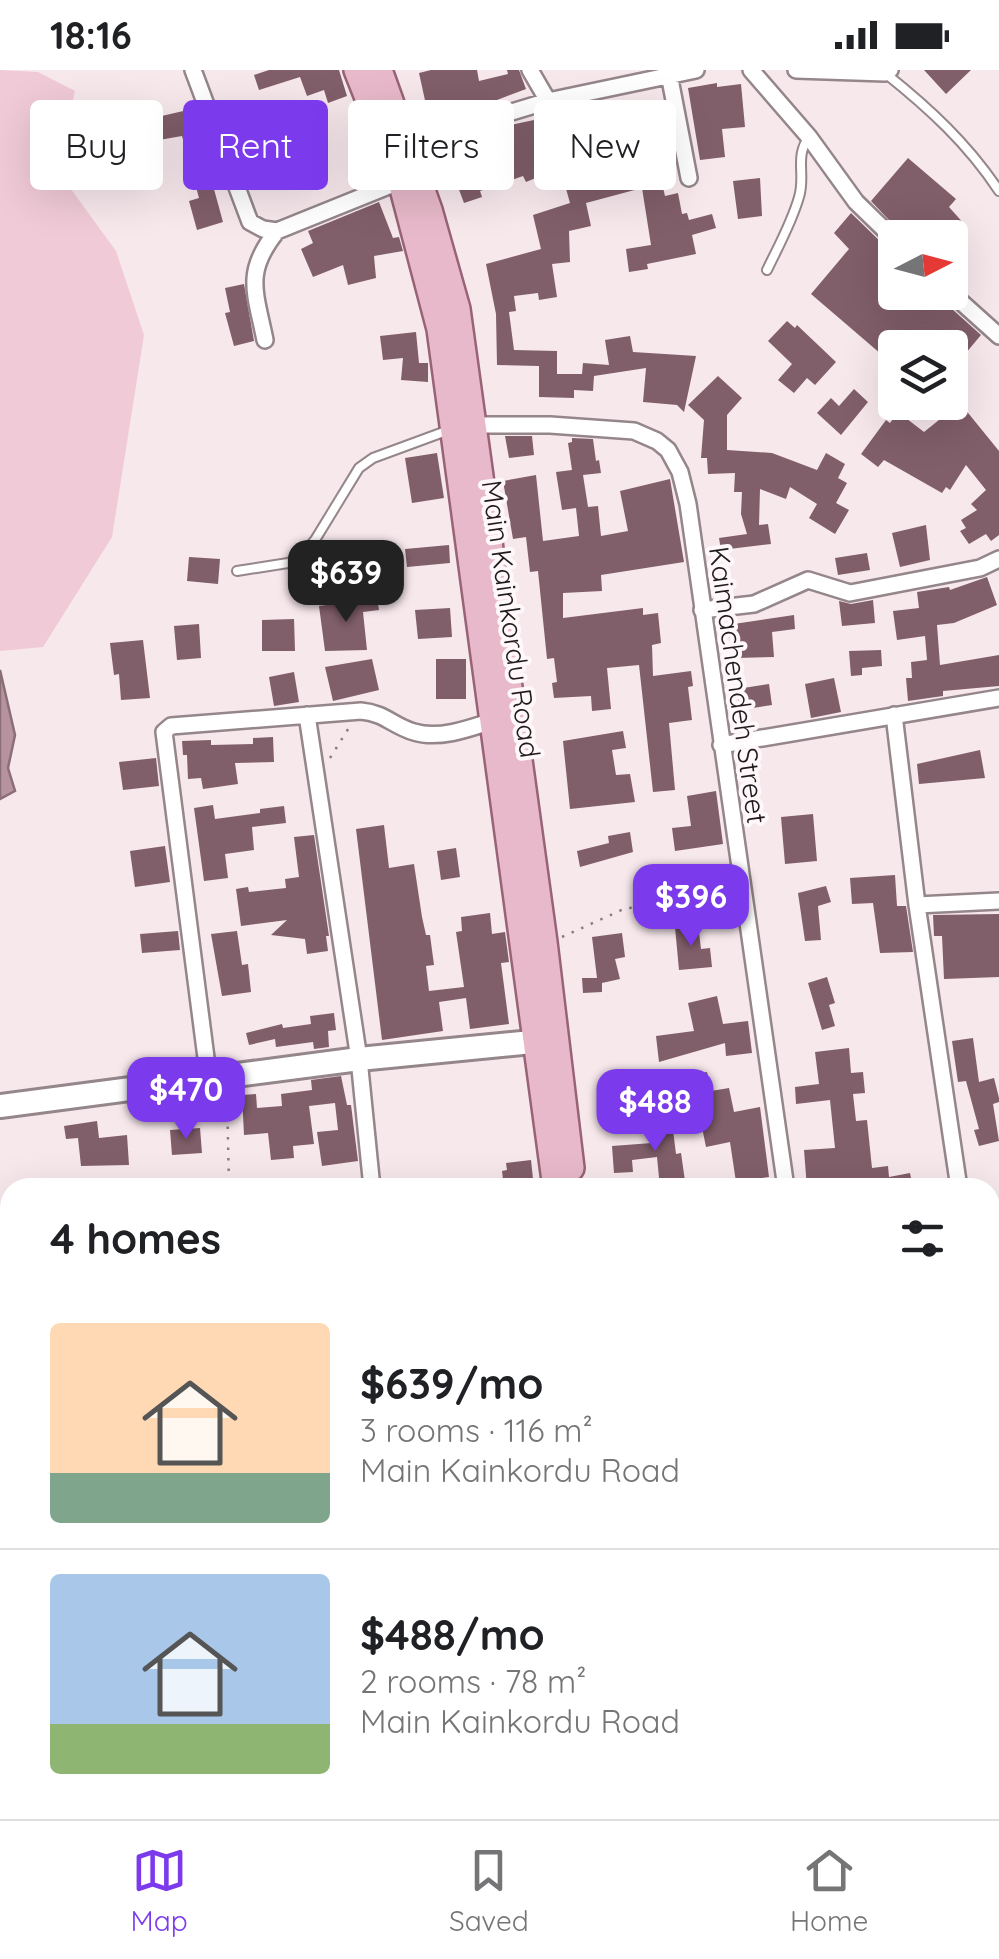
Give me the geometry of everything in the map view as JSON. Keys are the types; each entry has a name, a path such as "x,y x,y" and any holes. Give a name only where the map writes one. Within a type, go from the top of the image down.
{"main road":[{"path":"357,70 372,100"},
{"path":"379,70 388,100"},
{"path":"403,190 434,296 464,426"},
{"path":"414,190 450,276 464,426 546,1040 571,1178"},
{"name":"Main Kainkordu Road","path":"485,574 494,720 518,823"},
{"path":"527,891 544,942 555,1178"},
{"path":"0,1106 359,1059 546,1040"}],"street":[{"path":"192,70 250,222 262,229 276,230 380,190"},
{"path":"530,70 547,100"},
{"path":"557,100 696,70"},
{"path":"751,70 856,202 878,223"},
{"path":"796,70 888,72"},
{"path":"669,74 688,178"},
{"path":"265,340 254,273 259,254 276,230"},
{"path":"968,308 999,336"},
{"name":"Kaimachendeh Street","path":"464,426 634,431 668,450 680,472 688,504 784,1178"},
{"path":"702,610 754,604 808,580 850,593 980,568 999,559"},
{"path":"721,744 999,698"},
{"path":"218,1080 164,732 171,726 361,711 378,712 411,732 430,735 494,720"},
{"path":"307,715 359,1059 371,1178"},
{"path":"894,715 917,905 958,1178"},
{"path":"917,905 999,900"}],"lane":[{"path":"888,72 975,154 999,191"},
{"path":"767,270 800,197 799,160 808,137"},
{"path":"236,571 288,564 300,557 359,468 373,458 464,426"}],"path":[{"path":"318,781 361,711"},
{"path":"544,942 567,936 626,908 743,904"},
{"path":"218,1080 228,1178"}],"shaded area":[{"path":"0,70 38,72 75,91 73,100 30,100 30,190 72,190 116,251 144,335 112,537 43,647 0,651"},
{"path":"0,670 15,735 8,768 15,791 0,799"}],"building":[{"path":"269,70 339,70 347,96 328,103 324,90 307,96 300,77 259,90 254,75"},
{"path":"477,70 479,81 508,74 507,70 519,70 526,89 497,100 425,100 419,73"},
{"path":"924,70 971,70 946,94"},
{"path":"717,83 717,87 741,84 745,127 722,129 725,157 700,160 688,88"},
{"path":"183,111 183,140 182,136 163,139 163,116"},
{"path":"534,120 534,179 526,182 523,176 514,179 514,124"},
{"path":"908,158 956,199 949,207 961,220 889,220 871,201"},
{"path":"760,178 762,216 738,219 733,181"},
{"path":"197,190 214,190 223,222 197,230 189,201 199,198"},
{"path":"459,190 483,190 482,197 464,203"},
{"path":"566,190 635,190 586,203 591,226 569,231 570,262 552,264 557,297 539,300 538,293 514,296 516,311 509,312 514,350 557,351 557,374 582,374 583,363 609,365 605,340 630,336 633,352 696,356 684,412 677,405 643,402 646,368 594,376 593,391 574,390 574,398 539,397 539,366 497,365 496,314 486,264 541,249 533,215 570,203"},
{"path":"642,190 664,190 665,196 678,193 682,214 687,213 689,220 712,214 716,228 692,235 696,254 647,264 648,269 629,272 626,249 651,245"},
{"path":"379,202 393,238 399,237 403,251 374,256 376,278 348,285 343,265 313,277 301,249 313,243 308,231"},
{"path":"851,213 878,239 878,310 953,310 981,335 968,351 968,330 878,330 878,351 811,294 849,249 834,233"},
{"path":"244,284 254,341 234,346 225,313 230,312 225,288"},
{"path":"787,321 795,328 797,325 836,362 815,385 807,378 794,393 778,380 792,364 768,341"},
{"path":"416,332 419,363 428,363 428,382 401,380 403,358 383,360 380,336"},
{"path":"718,376 742,398 727,415 727,450 772,453 817,470 826,453 845,464 838,478 847,483 836,503 849,510 835,534 809,518 817,504 790,487 786,499 760,489 759,525 768,524 771,544 721,550 719,538 747,534 741,514 742,492 734,492 735,473 708,474 707,458 701,458 704,420 688,405"},
{"path":"854,389 868,402 841,435 817,413 831,398 839,406"},
{"path":"968,413 999,451 999,535 991,541 986,534 969,544 960,531 966,528 961,520 977,510 971,504 986,490 966,465 950,490 946,487 942,493 884,460 878,467 861,454 886,420 908,420 924,432 939,420 968,420"},
{"path":"505,436 532,436 534,455 509,458"},
{"path":"572,438 593,439 601,473 583,475 588,507 598,506 601,536 628,531 620,491 670,479 684,562 601,575 602,591 563,593 563,618 643,608 643,615 658,613 661,643 652,645 653,676 691,671 693,686 688,687 692,720 669,723 675,790 653,792 639,665 607,668 611,709 592,711 591,696 554,698 554,658 547,659 538,571 530,572 526,537 513,539 503,481 536,475 543,541 579,536 576,508 562,510 556,472 572,470 568,443"},
{"path":"437,453 444,498 412,503 405,458"},
{"path":"926,525 930,560 900,567 892,533"},
{"path":"449,545 450,563 407,567 405,549"},
{"path":"867,553 870,570 838,575 835,558"},
{"path":"189,557 220,559 218,584 187,581"},
{"path":"987,577 997,605 954,623 937,625 940,665 999,655 999,686 943,691 943,696 908,701 906,678 912,678 911,662 927,660 925,636 897,640 893,611 919,608 917,592 949,587 950,590"},
{"path":"377,598 379,610 363,612 367,650 325,651 319,606"},
{"path":"873,600 875,623 842,626 839,601 851,604"},
{"path":"450,608 452,637 418,639 415,610"},
{"path":"794,615 795,629 772,632 774,657 736,658 735,637 729,638 727,625"},
{"path":"294,619 295,651 262,651 262,620"},
{"path":"199,624 201,658 177,660 174,626"},
{"path":"143,640 150,698 121,700 110,643"},
{"path":"881,650 882,666 862,668 862,675 851,676 849,651"},
{"path":"372,659 379,690 333,701 325,667"},
{"path":"436,659 466,659 466,699 436,699"},
{"path":"294,672 299,702 274,706 269,677"},
{"path":"834,678 841,712 811,718 805,684"},
{"path":"769,684 772,705 740,710 737,689"},
{"path":"623,731 626,748 612,750 616,775 630,774 635,802 570,809 563,741"},
{"path":"273,737 274,762 235,763 238,784 203,789 201,778 188,779 182,741 253,744 253,738"},
{"path":"980,750 985,778 919,784 917,764"},
{"path":"156,758 159,786 123,790 119,762"},
{"path":"716,791 723,844 675,851 672,828 691,826 687,796"},
{"path":"213,805 215,819 284,806 286,823 252,827 254,850 225,854 228,878 204,881 194,808"},
{"path":"813,814 817,861 785,864 781,817"},
{"path":"384,825 389,868 414,864 434,965 426,966 429,991 464,987 456,932 462,931 461,917 490,913 492,934 505,932 509,962 501,963 509,1024 470,1029 466,998 439,1002 443,1031 382,1040 356,829"},
{"path":"630,832 633,852 580,867 577,851 609,843 608,836"},
{"path":"314,835 329,936 328,951 307,954 305,939 271,935 287,920 241,926 236,889 248,887 249,892 286,888 285,879 299,877 294,837"},
{"path":"165,846 170,882 135,887 130,851"},
{"path":"456,848 460,877 441,880 437,851"},
{"path":"895,875 897,906 906,906 913,952 880,953 873,903 852,904 850,878"},
{"path":"826,886 831,902 818,906 821,940 805,941 798,893"},
{"path":"999,914 999,977 944,979 942,936 934,936 933,915"},
{"path":"698,924 701,949 710,948 712,967 679,970 675,927"},
{"path":"178,931 180,950 142,953 140,934"},
{"path":"237,931 242,965 248,964 251,992 222,996 211,934"},
{"path":"622,933 625,957 615,959 620,979 602,983 602,992 583,993 582,978 597,978 592,937"},
{"path":"827,977 835,1003 829,1005 835,1026 822,1030 808,983"},
{"path":"717,996 723,1024 748,1021 752,1053 726,1056 725,1043 659,1062 656,1036 694,1031 688,1003"},
{"path":"334,1013 336,1030 328,1031 329,1047 314,1049 313,1042 276,1047 275,1039 249,1045 246,1033 282,1024 283,1028 311,1024 310,1016"},
{"path":"973,1038 979,1082 994,1078 999,1098 993,1104 999,1141 979,1146 974,1130 979,1129 966,1081 958,1082 952,1041"},
{"path":"849,1048 851,1073 863,1072 865,1093 853,1094 856,1121 867,1120 872,1168 888,1166 889,1177 910,1173 911,1178 806,1178 804,1150 835,1148 830,1100 796,1104 795,1087 819,1084 815,1052"},
{"path":"707,1072 711,1091 729,1088 734,1112 760,1107 769,1177 735,1178 730,1142 706,1147 696,1098 664,1102 662,1080"},
{"path":"341,1076 347,1105 351,1105 358,1161 322,1166 317,1132 338,1130 335,1103 309,1106 314,1144 293,1146 294,1158 271,1160 268,1133 244,1135 242,1095 256,1094 257,1108 282,1106 281,1094 312,1090 311,1080"},
{"path":"671,1114 676,1154 681,1153 685,1178 659,1178 657,1157 632,1160 633,1172 614,1173 612,1146 652,1143 648,1117"},
{"path":"97,1121 99,1138 127,1135 129,1165 81,1166 78,1138 66,1139 64,1126"},
{"path":"200,1128 202,1153 172,1155 170,1130"},
{"path":"531,1160 533,1178 503,1178 506,1163"}]}
